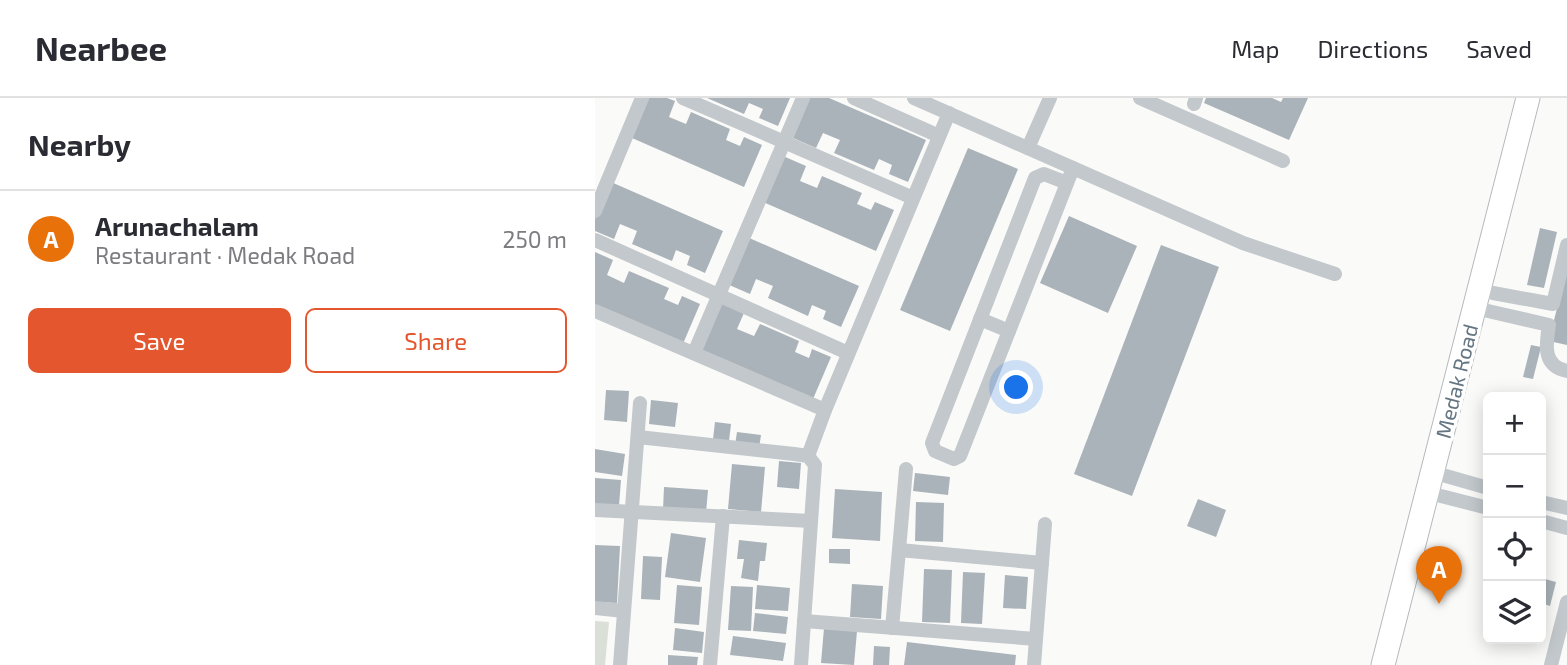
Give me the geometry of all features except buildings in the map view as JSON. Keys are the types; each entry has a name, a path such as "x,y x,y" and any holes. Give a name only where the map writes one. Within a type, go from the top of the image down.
{"main road":[{"name":"Medak Road","path":"1383,665 1528,98"},
{"name":"Medak Road","path":"1398,665 1543,98"}],"street":[{"path":"595,211 642,98"},
{"path":"683,98 913,198"},
{"path":"694,353 803,98"},
{"path":"854,98 939,136"},
{"path":"914,98 1243,243 1335,274"},
{"path":"1028,148 1050,98"},
{"path":"1140,98 1283,161"},
{"path":"808,456 848,353 949,113"},
{"path":"1067,183 1044,174 1035,178 932,443 935,452 954,459 960,456 1073,168"},
{"path":"595,240 848,353"},
{"path":"1567,245 1545,352 1552,363 1567,371"},
{"path":"1491,302 1553,304"},
{"path":"1491,302 1549,325"},
{"path":"595,311 825,410"},
{"path":"980,320 1009,331"},
{"path":"619,665 640,403"},
{"path":"638,437 808,456 815,465 801,665"},
{"path":"892,628 907,469"},
{"path":"1444,486 1483,488"},
{"path":"1444,486 1483,506"},
{"path":"1546,503 1567,508"},
{"path":"595,510 811,520"},
{"path":"710,665 723,516"},
{"path":"1546,522 1567,528"},
{"path":"1034,665 1045,524"},
{"path":"899,550 1042,563"},
{"path":"1551,665 1562,642 1567,602"},
{"path":"595,608 624,611"},
{"path":"804,621 1036,639"}],"shaded area":[{"path":"595,621 609,622 605,665 595,665"}],"place":[{"name":"Arunachalam","path":"1439,604"}]}
